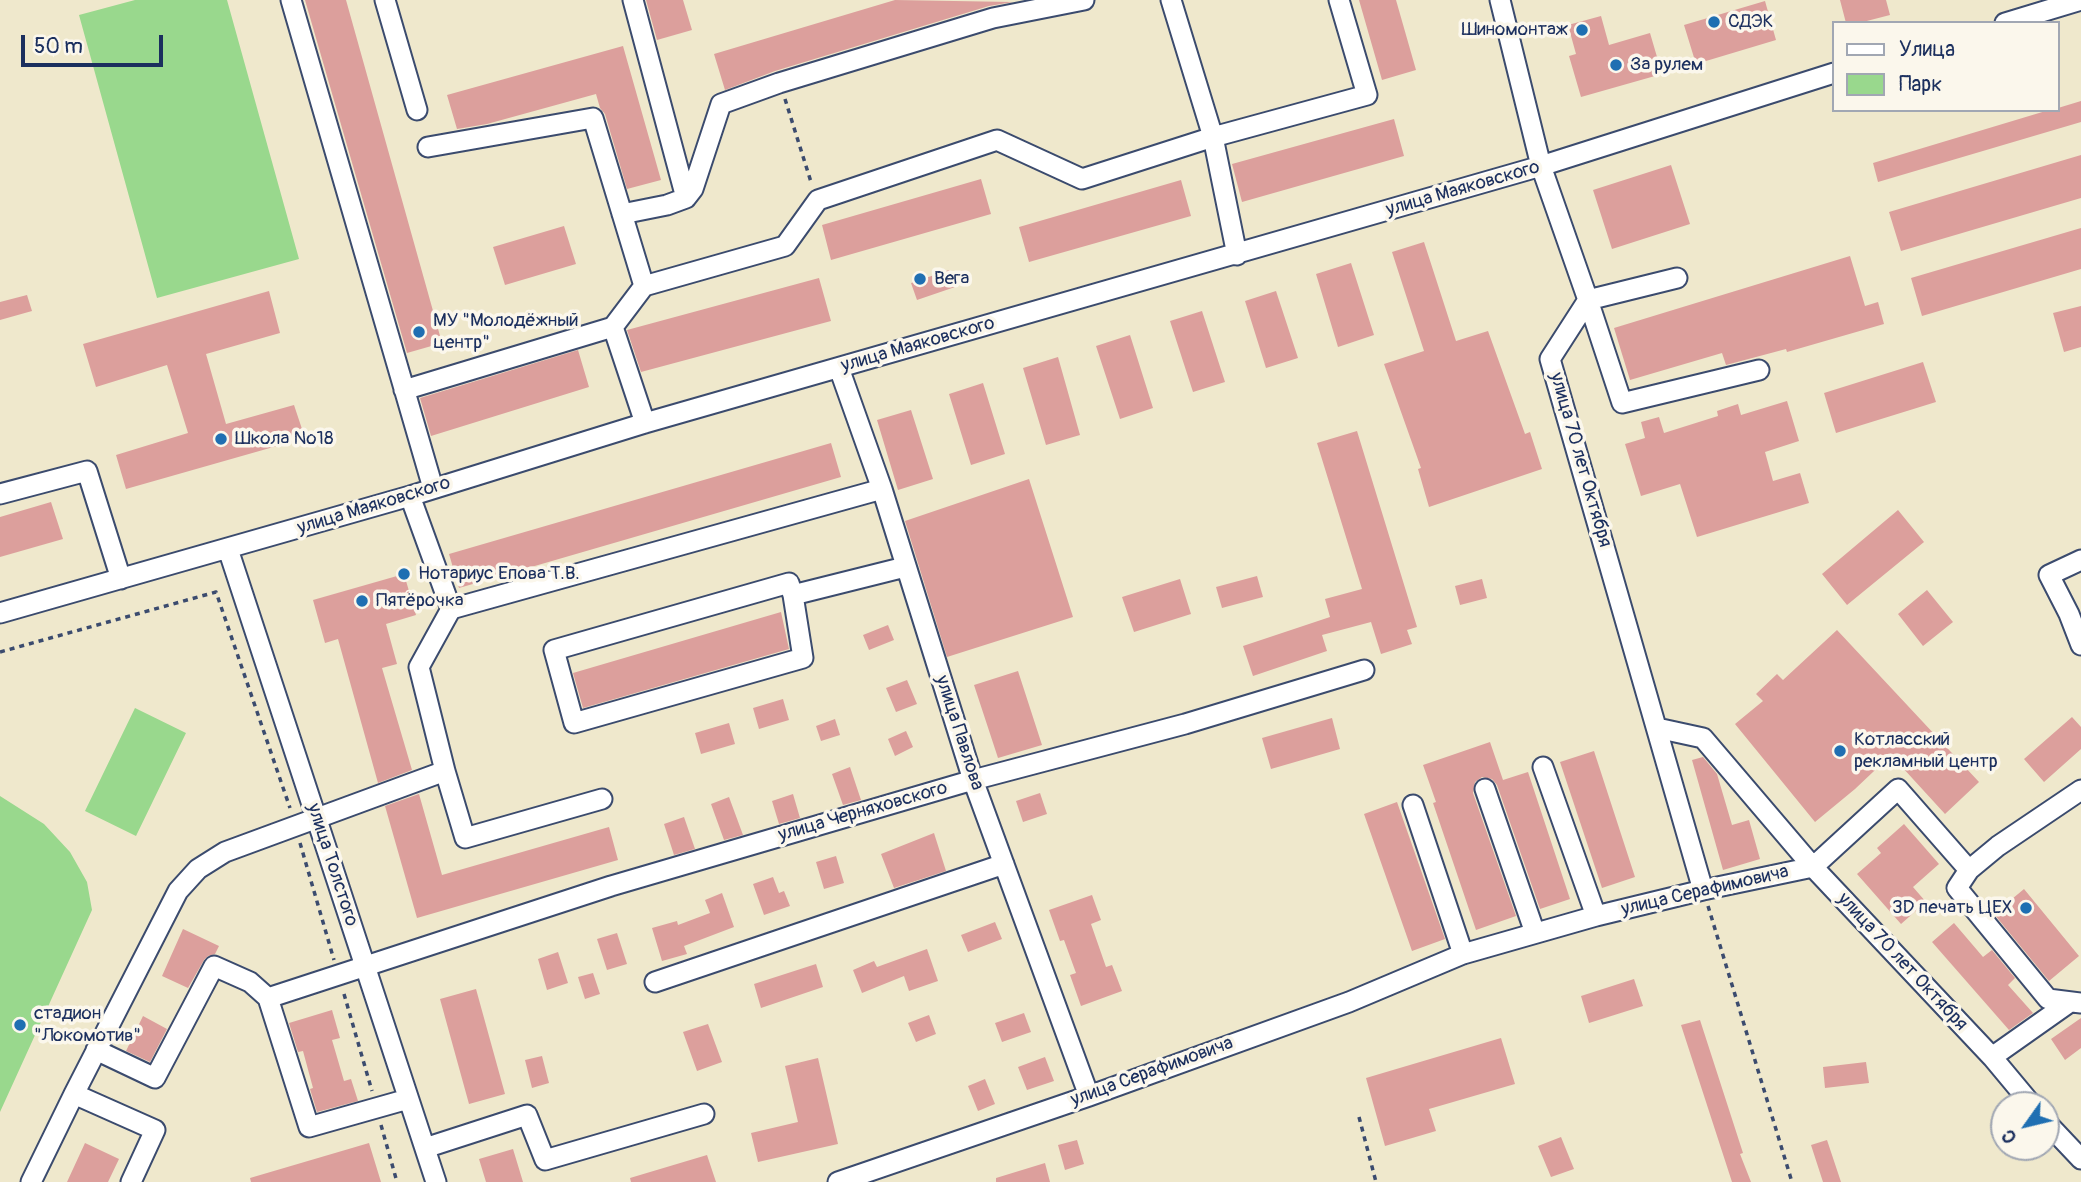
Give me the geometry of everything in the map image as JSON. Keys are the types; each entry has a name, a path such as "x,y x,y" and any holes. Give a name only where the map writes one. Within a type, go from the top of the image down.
{"street":[{"path":"291,0 433,488"},
{"path":"385,0 417,110"},
{"path":"633,0 685,198"},
{"path":"622,214 667,205 685,198 693,190 721,104 779,83 993,18 1084,0"},
{"path":"1171,0 1213,137 1237,255"},
{"path":"404,390 613,327 644,286 785,246 818,200 997,140 1082,179 1213,137 1367,95 1339,0"},
{"path":"1500,0 1541,166 1622,404 1759,370"},
{"path":"2012,21 2081,0"},
{"name":"улица Маяковского","path":"0,612 228,549 645,423 1541,166 1832,75"},
{"path":"428,147 593,118 644,286"},
{"path":"1588,300 1677,278"},
{"name":"улица 70 лет Октября","path":"1588,300 1550,359 1703,890"},
{"path":"613,327 645,423"},
{"name":"улица Павлова","path":"839,368 882,489 973,780 1089,1096"},
{"path":"0,494 87,471 121,579"},
{"path":"603,799 465,838 419,667 451,610 882,489"},
{"path":"410,496 451,610"},
{"name":"улица Толстого","path":"228,549 436,1182"},
{"path":"2081,560 2049,575 2081,645"},
{"path":"793,595 905,567"},
{"path":"789,583 793,595 803,658 574,723 554,650 789,583"},
{"name":"улица Черняховского","path":"268,998 611,886 973,780 1185,724 1364,670"},
{"name":"улица 70 лет Октября","path":"1657,728 1703,738 1813,867 1992,1057 2020,1091"},
{"name":"улица Серафимовича","path":"1543,767 1596,916"},
{"path":"31,1182 178,891 198,869 225,852 445,771"},
{"path":"1485,789 1535,933"},
{"path":"1813,867 1898,789 1969,870"},
{"path":"2076,1002 2048,999 1958,888 1969,870 1998,846 2081,790"},
{"path":"1413,805 1463,954"},
{"path":"654,982 1004,864"},
{"name":"улица Серафимовича","path":"838,1182 1089,1096 1349,1002 1463,954 1596,916 1813,867"},
{"path":"96,1050 155,1078 215,966 250,982 268,998 309,1127 408,1099"},
{"path":"1992,1057 2076,1002"},
{"path":"74,1094 156,1130 131,1182"},
{"path":"425,1148 527,1115 545,1160 704,1114"},
{"path":"2060,1137 2081,1159"}],"path":[{"path":"779,83 818,200"},
{"path":"0,652 216,592 295,826 397,1182"},
{"path":"1703,890 1792,1182"},
{"path":"1359,1117 1376,1182"}],"green space":[{"path":"135,0 227,0 299,259 157,298 79,15"},
{"path":"135,708 186,733 136,836 85,811"},
{"name":"стадион \"Локомотив\"","path":"0,796 44,824 70,852 87,882 92,910 0,1112"}],"building":[{"path":"305,0 346,0 442,343 407,353"},
{"path":"646,0 683,0 692,30 657,40"},
{"path":"895,0 1013,2 989,6 775,71 725,90 714,54"},
{"path":"1359,0 1396,0 1416,70 1382,80"},
{"path":"1840,0 1886,0 1890,15 1867,21 1845,21"},
{"path":"1765,1 1776,40 1696,64 1684,25"},
{"name":"За рулем","path":"1601,16 1609,45 1650,33 1662,74 1581,97 1569,56 1576,54 1568,25"},
{"path":"623,46 661,180 627,189 605,114 596,94 487,124 457,129 447,95"},
{"path":"2081,101 2081,122 1878,182 1873,163 2042,112 2060,112 2060,107"},
{"path":"1394,119 1404,156 1242,202 1232,164"},
{"path":"2081,155 2081,198 1901,251 1889,212"},
{"path":"1671,165 1690,224 1612,249 1593,190"},
{"path":"981,179 991,214 831,260 822,225"},
{"path":"1181,180 1191,216 1029,262 1019,227"},
{"path":"564,226 576,264 505,285 493,247"},
{"path":"2081,228 2081,269 1922,316 1911,278"},
{"path":"1424,242 1456,341 1488,331 1525,434 1530,432 1542,469 1429,507 1418,469 1421,468 1384,364 1424,351 1392,252"},
{"path":"1850,256 1865,306 1878,302 1884,324 1787,352 1786,349 1726,365 1722,353 1630,380 1614,328"},
{"path":"1351,263 1374,335 1338,347 1316,274"},
{"path":"949,270 955,287 917,300 911,283"},
{"path":"819,278 831,321 641,372 627,330"},
{"path":"269,291 280,333 206,354 226,424 294,405 305,438 126,489 116,455 188,433 167,365 96,387 83,344"},
{"path":"1276,291 1298,358 1266,368 1245,301"},
{"path":"27,295 32,311 0,320 0,302"},
{"path":"2081,306 2081,347 2064,352 2053,313"},
{"path":"1202,311 1225,382 1193,392 1170,321"},
{"path":"1130,335 1153,408 1120,419 1096,346"},
{"path":"578,350 589,387 431,436 420,398"},
{"path":"1058,357 1080,435 1046,445 1023,368"},
{"path":"1923,362 1936,402 1836,433 1824,393"},
{"path":"983,383 1005,454 971,465 949,394"},
{"path":"1787,401 1799,441 1765,452 1773,481 1800,473 1809,503 1697,537 1680,484 1641,496 1625,444 1645,438 1641,422 1659,417 1664,433 1718,416 1717,411 1738,404 1741,415"},
{"path":"911,410 933,479 898,490 877,420"},
{"path":"1357,431 1417,627 1407,630 1412,644 1381,654 1371,622 1322,635 1327,651 1253,676 1243,646 1330,617 1325,599 1362,589 1317,443"},
{"path":"831,443 841,477 459,588 449,554"},
{"path":"1029,479 1073,617 947,657 905,521"},
{"path":"51,502 63,539 0,557 0,517"},
{"path":"1898,510 1924,542 1847,605 1822,574"},
{"path":"404,574 416,615 386,624 397,664 382,668 412,770 378,783 338,639 325,643 313,600"},
{"path":"1257,576 1263,597 1222,608 1216,587"},
{"path":"1180,579 1191,614 1134,632 1122,597"},
{"path":"1482,579 1487,598 1460,605 1455,586"},
{"path":"1927,590 1953,622 1923,646 1898,614"},
{"path":"781,612 789,649 583,708 573,673"},
{"path":"888,625 894,640 869,650 863,635"},
{"path":"1837,630 1979,782 1945,814 1891,755 1815,822 1735,724 1763,701 1756,694 1777,674 1783,680"},
{"path":"1018,671 1042,745 998,758 974,685"},
{"path":"907,680 917,704 896,712 886,688"},
{"path":"783,699 789,720 759,729 753,708"},
{"path":"2072,717 2081,727 2081,749 2044,782 2024,759"},
{"path":"1332,718 1340,749 1271,769 1262,738"},
{"path":"835,719 840,735 821,741 816,726"},
{"path":"729,723 735,744 701,754 695,733"},
{"path":"906,731 913,747 895,756 888,739"},
{"path":"1490,742 1503,780 1528,772 1570,899 1540,909 1497,785 1492,779 1482,777 1475,782 1473,793 1516,916 1476,930 1433,803 1436,802 1423,765"},
{"path":"1594,751 1635,877 1602,888 1560,762"},
{"path":"1703,757 1717,774 1732,825 1749,820 1760,859 1723,870 1692,760"},
{"path":"850,767 861,800 843,805 832,774"},
{"path":"1040,793 1047,814 1023,822 1016,801"},
{"path":"419,794 442,875 609,827 618,860 417,918 385,806"},
{"path":"793,794 800,818 779,824 772,801"},
{"path":"729,797 743,835 724,840 711,804"},
{"path":"1397,802 1445,939 1412,951 1364,814"},
{"path":"684,817 695,849 674,855 664,824"},
{"path":"1904,824 1939,864 1913,887 1926,902 1901,924 1857,874 1881,853 1877,848"},
{"path":"934,833 946,871 894,888 881,854"},
{"path":"836,856 844,883 824,889 816,862"},
{"path":"773,877 779,893 784,891 790,906 764,915 753,884"},
{"path":"2024,889 2079,956 2049,981 1994,914"},
{"path":"722,893 734,927 684,946 687,954 662,961 652,928 677,921 678,925 710,913 705,900"},
{"path":"1092,895 1101,920 1091,924 1106,967 1112,965 1122,991 1081,1006 1070,975 1076,973 1064,940 1060,941 1049,910"},
{"path":"995,922 1002,939 968,952 961,935"},
{"path":"1954,923 1983,957 1992,950 2015,978 2008,985 2033,1013 2009,1030 1932,942"},
{"path":"183,929 219,946 215,954 204,960 188,988 162,976"},
{"path":"617,933 627,964 607,970 597,939"},
{"path":"927,949 938,981 909,991 904,976 862,993 853,970 874,961 877,967"},
{"path":"558,952 568,983 547,990 538,959"},
{"path":"816,964 823,987 761,1008 754,984"},
{"path":"593,973 600,994 585,999 578,977"},
{"path":"1634,979 1643,1006 1589,1023 1581,996"},
{"path":"476,989 505,1094 469,1104 440,999"},
{"path":"332,1010 340,1038 332,1040 344,1081 351,1079 358,1101 317,1112 303,1051 298,1052 289,1023"},
{"path":"1024,1013 1031,1032 1002,1042 995,1023"},
{"path":"929,1015 936,1034 916,1042 908,1023"},
{"path":"143,1016 167,1029 150,1062 126,1051"},
{"path":"2081,1018 2081,1048 2065,1060 2051,1039"},
{"path":"1700,1020 1751,1182 1732,1182 1681,1025"},
{"path":"708,1024 722,1062 697,1071 683,1032"},
{"path":"1501,1038 1515,1084 1429,1109 1436,1131 1385,1146 1366,1078"},
{"path":"542,1056 549,1083 532,1088 525,1060"},
{"path":"1045,1057 1054,1081 1027,1090 1018,1067"},
{"path":"818,1058 838,1144 758,1162 751,1133 798,1122 785,1066"},
{"path":"1866,1062 1869,1083 1825,1088 1823,1067"},
{"path":"985,1079 995,1104 978,1111 968,1086"},
{"path":"1561,1137 1574,1169 1551,1177 1538,1146"},
{"path":"1077,1140 1084,1164 1065,1170 1058,1145"},
{"path":"1827,1140 1841,1182 1823,1182 1811,1145"},
{"path":"85,1143 119,1159 108,1182 67,1182"},
{"path":"369,1143 381,1182 251,1182 250,1178"},
{"path":"513,1149 523,1182 486,1182 479,1159"},
{"path":"707,1155 716,1182 631,1182 630,1178"},
{"path":"1045,1163 1050,1182 996,1182 996,1178"}],"place":[{"name":"СДЭК","path":"1714,22"},
{"name":"Шиномонтаж","path":"1582,30"},
{"name":"За рулем","path":"1616,65"},
{"name":"Вега","path":"920,279"},
{"name":"МУ \"Молодёжный центр\"","path":"419,332"},
{"name":"Школа №18","path":"221,439"},
{"name":"Нотариус Епова Т.В.","path":"404,574"},
{"name":"Пятёрочка","path":"362,601"},
{"name":"Котласский рекламный центр","path":"1840,751"},
{"name":"3D печать ЦЕХ","path":"2026,908"},
{"name":"стадион \"Локомотив\"","path":"20,1025"}]}
